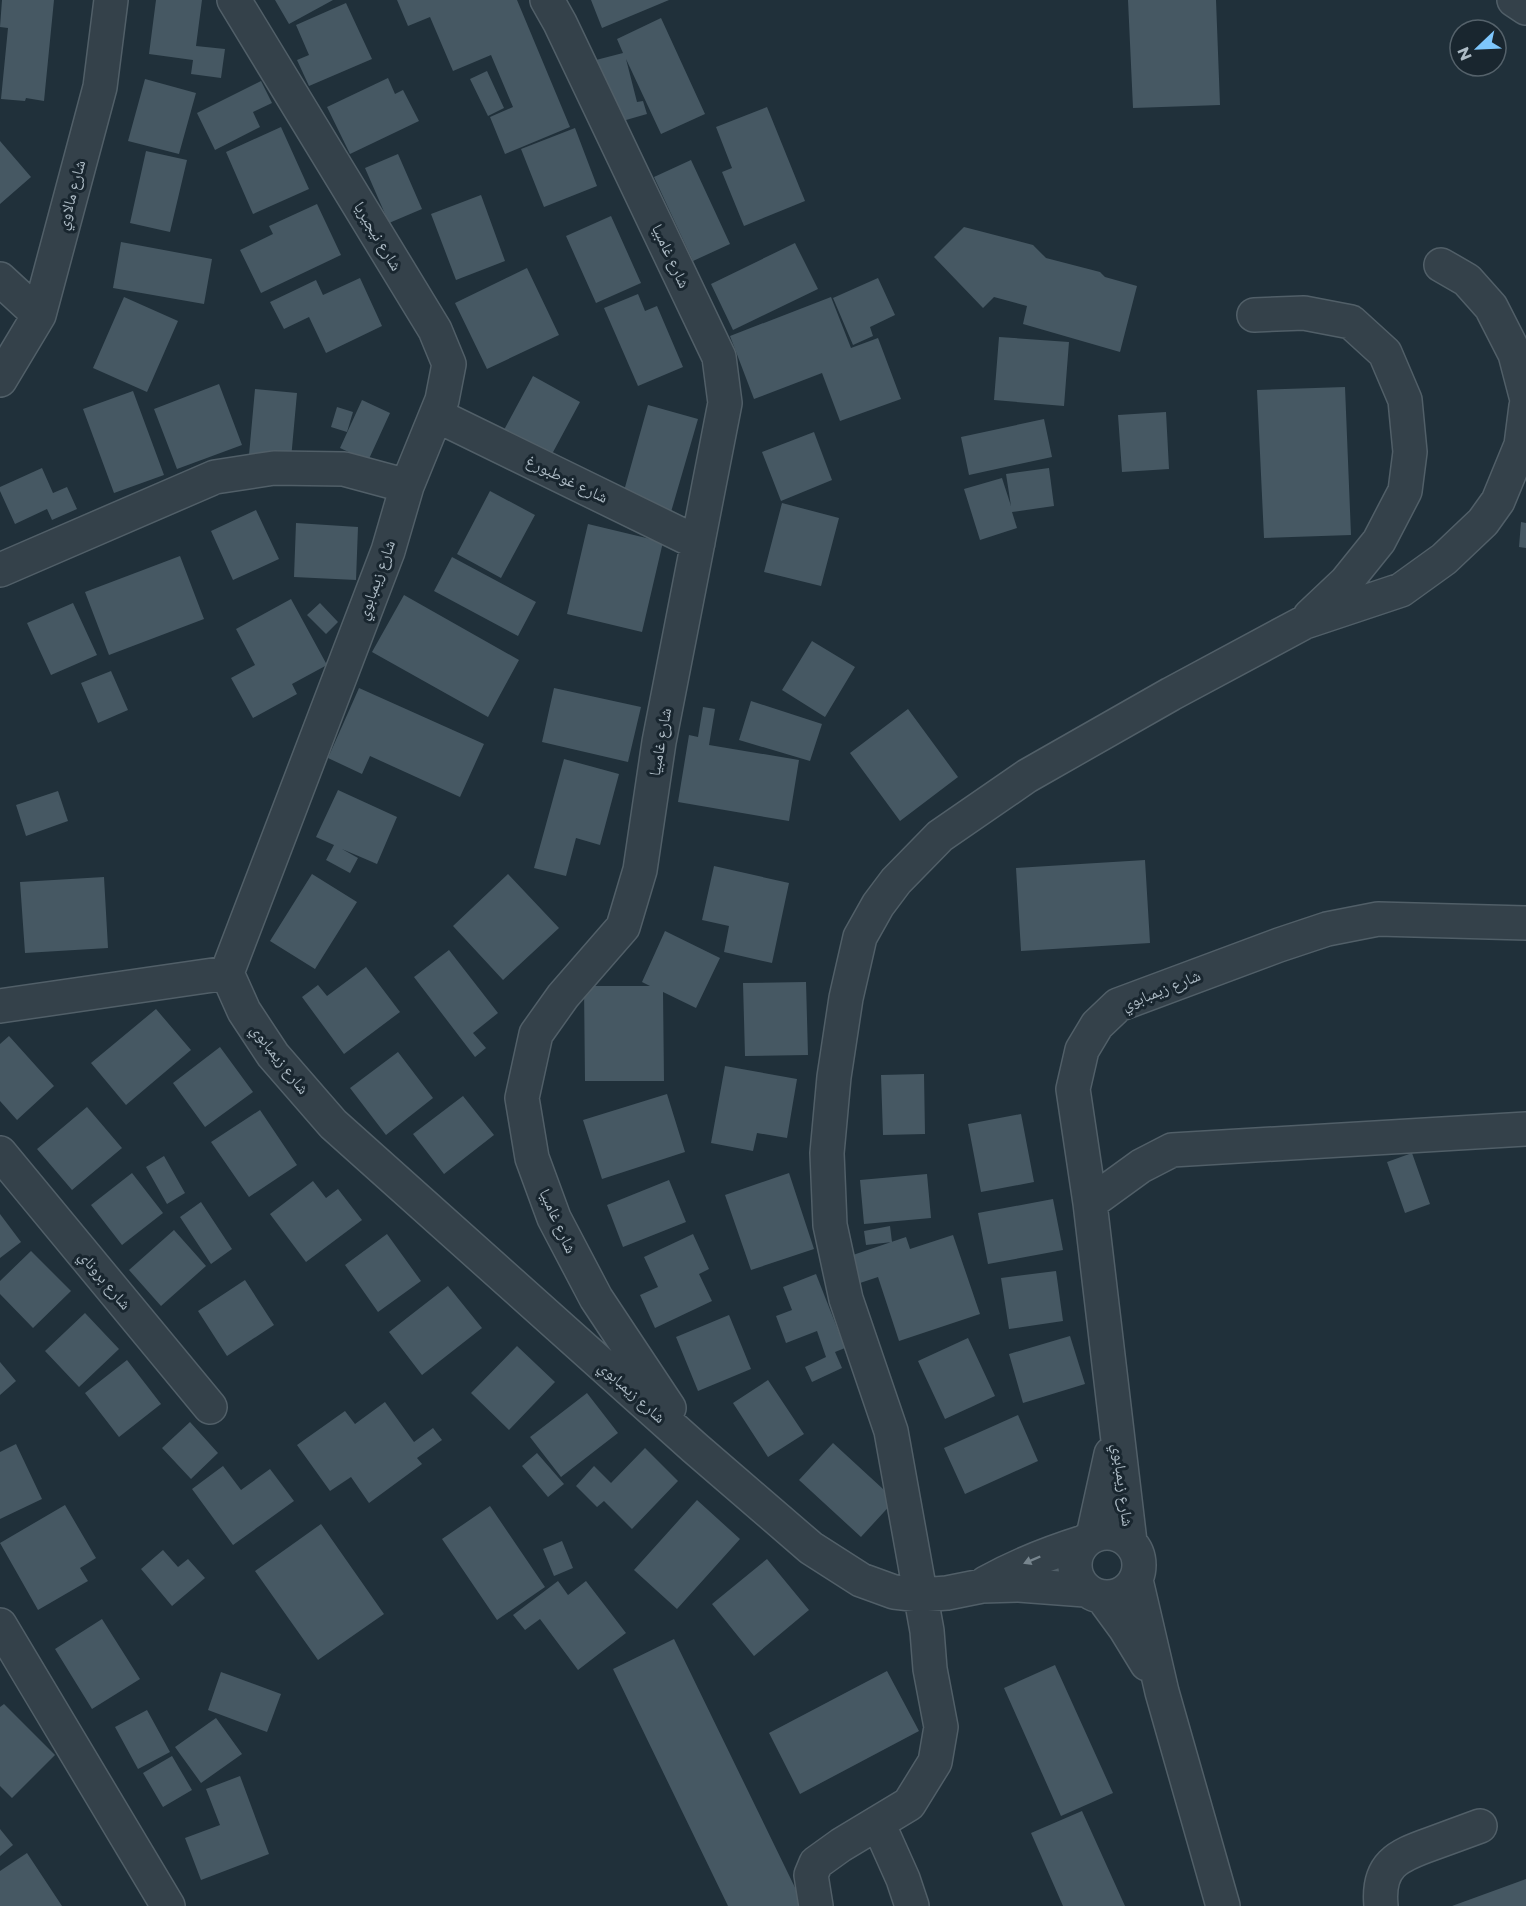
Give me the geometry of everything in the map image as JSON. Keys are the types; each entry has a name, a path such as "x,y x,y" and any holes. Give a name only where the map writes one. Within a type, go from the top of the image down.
{"street":[{"name":"شارع مالاوي","path":"0,380 39,315 100,87 111,0"},
{"name":"شارع نيجيريا","path":"234,0 435,330 449,364 442,400 407,486"},
{"name":"شارع غامبيا","path":"547,0 565,33 719,357 725,403 659,742 640,870 623,927 563,996 536,1034 522,1098 531,1158 554,1218 596,1298 695,1448"},
{"path":"1514,0 1526,8"},
{"path":"1441,265 1467,280 1491,307 1515,354 1526,396"},
{"path":"0,279 39,315"},
{"path":"1254,315 1304,314 1350,321 1385,353 1405,400 1410,452 1405,491 1379,541 1346,582 1305,622"},
{"path":"816,1906 811,1875 816,1863 909,1804 934,1762 941,1727 891,1431 846,1299 830,1225 827,1153 834,1077 846,998 860,937 878,905 896,881 940,836 1027,776 1171,694 1305,622 1401,590 1444,559 1483,522 1498,501 1523,445 1526,406"},
{"name":"شارع غوطبورغ","path":"436,415 698,543"},
{"path":"0,570 215,477 274,468 344,469 407,486"},
{"name":"شارع زيمبابوي","path":"407,486 388,551 227,973 244,1011 273,1055 333,1124 695,1448 811,1548 861,1580 894,1592 920,1595 947,1593 982,1586 1019,1585 1094,1594"},
{"name":"شارع زيمبابوي","path":"1130,1542 1090,1203 1073,1089 1082,1050 1097,1025 1118,1005 1279,945 1337,927 1378,919 1526,923"},
{"path":"0,1006 227,973"},
{"path":"1090,1203 1141,1167 1172,1150 1526,1129"},
{"name":"شارع بروناي","path":"0,1153 210,1407"},
{"name":"شارع زيمبابوي","path":"982,1586 1014,1568 1089,1539 1116,1429"},
{"path":"1162,1692 1125,1628 1075,1571 1074,1560 1078,1550 1089,1539 1108,1533 1124,1537 1136,1550 1139,1560 1136,1580 1162,1692 1223,1906"},
{"path":"1094,1594 1119,1595 1136,1580"},
{"path":"0,1626 168,1906"},
{"path":"878,1822 912,1906"},
{"path":"1381,1906 1382,1879 1390,1865 1402,1854 1480,1826"}],"building":[{"path":"2,0 54,0 44,101 26,98 25,101 1,99 8,28 0,27"},
{"path":"156,0 202,0 196,46 225,49 221,78 191,74 193,60 149,54"},
{"path":"275,0 333,0 289,24"},
{"path":"397,0 517,0 570,127 505,154 490,117 513,107 491,55 453,71 430,17 408,26"},
{"path":"591,0 669,0 602,28"},
{"path":"1128,0 1216,0 1220,105 1133,108"},
{"path":"346,3 372,59 309,86 297,60 309,55 296,25"},
{"path":"661,18 705,114 661,134 626,59 637,102 643,101 647,114 612,124 596,60 623,53 617,39"},
{"path":"487,71 504,108 488,116 470,79"},
{"path":"388,78 395,94 403,90 419,121 350,154 327,107"},
{"path":"145,79 196,93 179,154 128,141"},
{"path":"261,81 272,103 253,112 260,127 215,150 197,113"},
{"path":"767,107 805,201 744,226 722,172 732,168 716,127"},
{"path":"281,127 309,189 253,214 226,152"},
{"path":"575,128 597,186 544,207 521,149"},
{"path":"0,141 31,177 0,204"},
{"path":"146,151 187,160 170,232 130,223"},
{"path":"398,154 422,209 389,223 365,168"},
{"path":"691,160 730,244 693,261 654,177"},
{"path":"481,195 505,261 456,280 431,214"},
{"path":"317,204 341,255 261,293 240,250 273,234 269,226"},
{"path":"611,216 641,283 596,303 566,236"},
{"path":"964,227 1033,245 1046,258 1100,272 1105,277 1137,286 1120,352 1023,324 1027,306 994,297 983,308 934,257"},
{"path":"121,242 212,259 204,304 113,288"},
{"path":"795,243 818,289 733,330 711,284"},
{"path":"527,268 559,335 487,369 455,303"},
{"path":"360,278 382,326 326,353 309,317 284,329 270,302 316,280 323,295"},
{"path":"878,278 895,315 870,327 873,336 853,345 833,298"},
{"path":"638,294 645,311 657,306 683,367 638,386 604,308"},
{"path":"124,297 178,321 147,392 93,368"},
{"path":"831,297 851,348 878,338 901,399 840,421 822,373 754,399 730,336"},
{"path":"999,337 1069,342 1064,406 994,400"},
{"path":"533,376 580,402 545,467 498,441"},
{"path":"219,384 242,445 177,469 154,409"},
{"path":"1345,387 1351,535 1264,538 1257,390"},
{"path":"255,389 297,393 291,459 249,455"},
{"path":"133,391 164,475 114,493 83,409"},
{"path":"362,400 390,413 368,461 340,448"},
{"path":"648,405 698,419 671,512 622,498"},
{"path":"337,407 353,412 347,432 331,427"},
{"path":"1166,412 1169,469 1122,472 1118,415"},
{"path":"1044,419 1052,457 969,475 961,437"},
{"path":"814,432 832,480 781,501 762,452"},
{"path":"42,468 53,493 67,487 77,509 52,520 47,509 15,524 0,487"},
{"path":"1049,468 1054,506 1012,512 1017,528 980,540 964,489 1002,478 1011,506 1006,474"},
{"path":"490,491 535,515 501,578 457,554"},
{"path":"782,503 839,518 821,586 764,572"},
{"path":"256,510 279,559 233,580 211,531"},
{"path":"1521,522 1526,523 1526,548 1519,547"},
{"path":"296,523 358,527 356,580 294,577"},
{"path":"588,524 663,542 642,632 567,614"},
{"path":"180,556 204,619 109,655 85,592"},
{"path":"452,557 536,602 518,636 434,591"},
{"path":"404,595 519,660 488,717 372,652"},
{"path":"291,599 327,665 292,684 297,694 253,718 231,678 255,665 236,629"},
{"path":"73,603 97,655 51,675 27,623"},
{"path":"320,603 338,622 326,634 307,615"},
{"path":"812,641 855,667 825,717 782,690"},
{"path":"111,671 128,710 98,723 81,683"},
{"path":"359,688 484,744 460,797 370,756 362,774 328,758"},
{"path":"554,688 641,707 628,762 542,742"},
{"path":"751,701 822,724 810,761 739,740"},
{"path":"703,707 715,709 709,745 799,760 789,821 678,802 689,735 698,737"},
{"path":"908,709 958,777 900,821 850,753"},
{"path":"564,759 619,774 600,845 576,838 566,876 534,868"},
{"path":"338,790 397,817 377,864 342,849 358,858 350,873 326,860 334,845 316,837"},
{"path":"58,791 68,821 26,836 16,805"},
{"path":"1145,860 1150,943 1021,951 1016,868"},
{"path":"714,866 789,883 772,963 724,952 729,926 702,920"},
{"path":"312,874 357,902 315,969 270,941"},
{"path":"508,874 559,928 503,980 453,926"},
{"path":"104,877 108,948 25,953 20,882"},
{"path":"665,931 720,958 696,1008 663,992 664,1081 585,1081 584,986 650,986 642,982"},
{"path":"449,950 498,1013 473,1033 486,1048 475,1057 414,977"},
{"path":"366,967 400,1012 344,1054 302,997 318,985 327,996"},
{"path":"806,982 808,1055 745,1056 743,983"},
{"path":"156,1009 191,1050 126,1105 91,1063"},
{"path":"9,1036 54,1086 17,1120 0,1101 0,1044"},
{"path":"220,1047 253,1092 205,1127 173,1083"},
{"path":"398,1052 433,1098 386,1135 350,1088"},
{"path":"725,1066 797,1079 787,1138 757,1133 753,1151 711,1143"},
{"path":"924,1074 925,1134 883,1135 881,1075"},
{"path":"667,1094 685,1152 602,1179 583,1120"},
{"path":"463,1096 494,1135 444,1174 413,1134"},
{"path":"87,1107 122,1148 72,1190 37,1149"},
{"path":"260,1110 297,1165 249,1197 211,1142"},
{"path":"1021,1114 1034,1182 981,1192 968,1124"},
{"path":"1412,1153 1430,1204 1405,1213 1387,1162"},
{"path":"164,1156 185,1193 167,1204 146,1167"},
{"path":"132,1173 163,1213 122,1245 91,1205"},
{"path":"789,1173 814,1249 751,1270 725,1195"},
{"path":"927,1174 931,1218 864,1224 860,1180"},
{"path":"669,1180 686,1222 623,1247 607,1205"},
{"path":"313,1181 326,1198 338,1189 362,1220 306,1262 270,1214"},
{"path":"1053,1199 1063,1250 988,1264 978,1213"},
{"path":"201,1202 232,1249 211,1264 180,1217"},
{"path":"0,1214 21,1242 0,1258"},
{"path":"890,1226 892,1242 866,1245 864,1231"},
{"path":"174,1230 206,1266 161,1306 129,1270"},
{"path":"387,1234 421,1281 378,1312 345,1265"},
{"path":"693,1234 709,1269 699,1274 712,1301 655,1328 640,1295 658,1287 644,1257"},
{"path":"953,1235 980,1314 899,1341 878,1277 860,1283 850,1256 906,1237 910,1249"},
{"path":"31,1251 71,1291 33,1328 0,1294 0,1281"},
{"path":"1056,1271 1063,1321 1009,1329 1001,1278"},
{"path":"816,1274 845,1348 835,1352 842,1368 812,1382 805,1367 826,1357 817,1331 786,1343 776,1316 792,1310 783,1287"},
{"path":"245,1280 274,1325 227,1356 198,1311"},
{"path":"448,1286 482,1328 422,1375 389,1332"},
{"path":"85,1313 119,1349 79,1387 45,1351"},
{"path":"729,1315 751,1369 698,1391 676,1337"},
{"path":"1070,1336 1085,1384 1023,1403 1009,1354"},
{"path":"968,1338 995,1396 945,1419 918,1361"},
{"path":"517,1346 555,1382 509,1430 471,1393"},
{"path":"127,1360 161,1404 119,1437 85,1393"},
{"path":"0,1362 16,1381 0,1395"},
{"path":"768,1380 804,1434 768,1457 733,1403"},
{"path":"587,1393 618,1433 561,1477 530,1437"},
{"path":"385,1402 414,1442 433,1428 442,1440 417,1458 422,1464 369,1503 351,1477 330,1491 297,1445 345,1411 355,1424"},
{"path":"1018,1415 1038,1461 965,1494 944,1448"},
{"path":"190,1422 218,1453 191,1479 162,1448"},
{"path":"833,1443 895,1500 861,1537 799,1480"},
{"path":"16,1444 42,1499 0,1519 0,1452"},
{"path":"645,1448 678,1481 632,1529 604,1501 597,1507 576,1486 594,1466 611,1483"},
{"path":"537,1453 564,1484 548,1497 522,1466"},
{"path":"223,1466 241,1490 270,1469 294,1501 233,1545 192,1489"},
{"path":"697,1500 740,1539 677,1609 634,1570"},
{"path":"65,1505 96,1558 80,1568 88,1581 38,1610 0,1543"},
{"path":"490,1506 545,1587 497,1620 442,1539"},
{"path":"321,1524 384,1614 318,1660 255,1571"},
{"path":"562,1541 573,1568 554,1576 543,1549"},
{"path":"163,1550 178,1567 188,1559 205,1578 172,1606 141,1569"},
{"path":"767,1559 809,1610 754,1656 712,1604"},
{"path":"558,1581 568,1595 586,1581 626,1633 578,1670 540,1619 525,1630 513,1615"},
{"path":"102,1619 140,1679 92,1709 55,1649"},
{"path":"674,1639 804,1906 728,1906 613,1669"},
{"path":"1055,1665 1113,1793 1061,1816 1004,1688"},
{"path":"887,1671 919,1731 800,1794 769,1733"},
{"path":"221,1672 281,1694 267,1732 208,1710"},
{"path":"4,1704 55,1755 12,1798 0,1786 0,1707"},
{"path":"147,1710 170,1752 138,1769 115,1727"},
{"path":"216,1718 242,1754 201,1783 175,1747"},
{"path":"172,1756 192,1790 163,1807 143,1773"},
{"path":"240,1776 269,1854 201,1880 185,1838 220,1825 206,1789"},
{"path":"1082,1811 1125,1906 1063,1906 1031,1833"},
{"path":"0,1829 13,1845 0,1856"},
{"path":"27,1853 62,1906 0,1906 0,1871"},
{"path":"1526,1879 1526,1906 1452,1906"}]}
